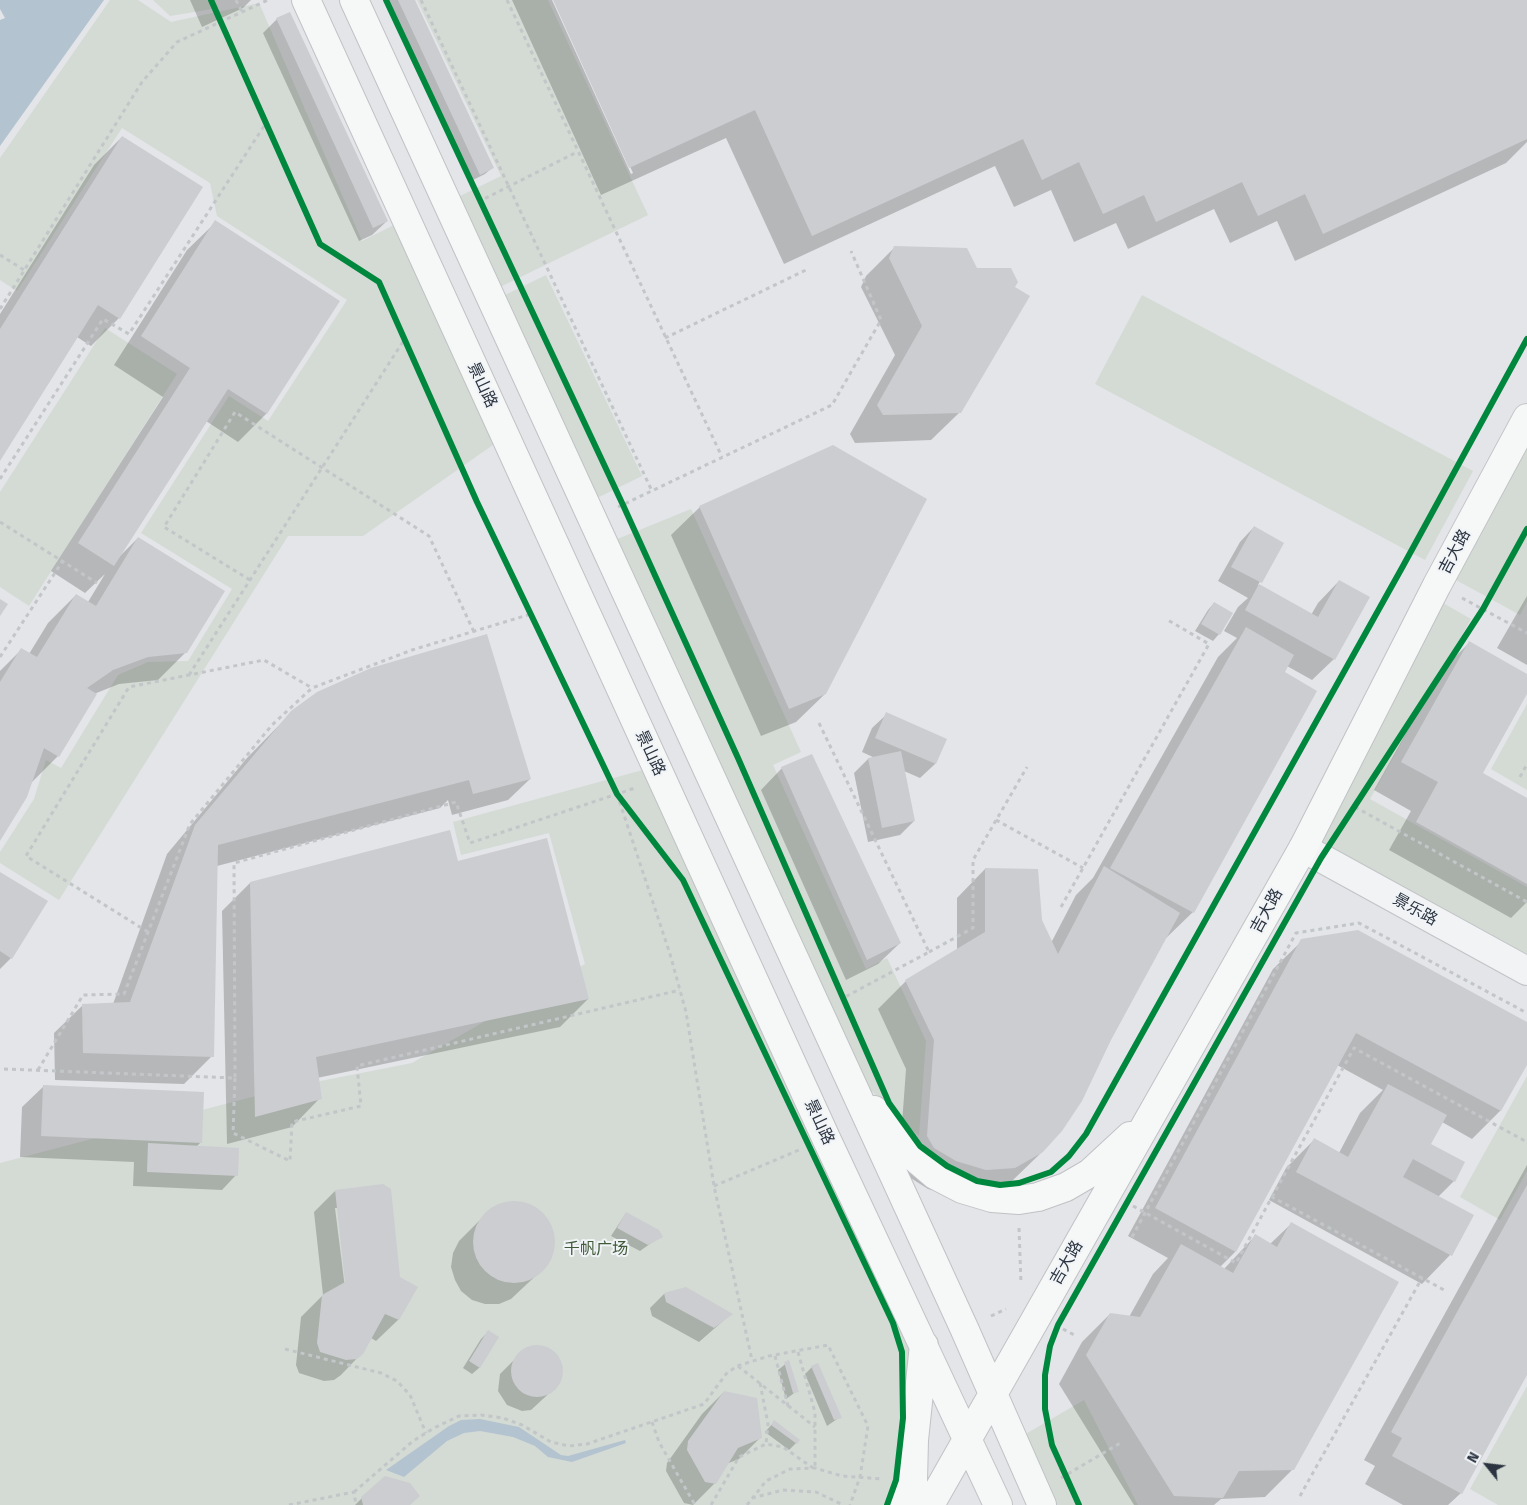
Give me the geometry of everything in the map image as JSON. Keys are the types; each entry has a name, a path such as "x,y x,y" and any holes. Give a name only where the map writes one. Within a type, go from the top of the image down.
{"main road":[{"name":"景山路","path":"306,0 826,1138 998,1505"},
{"path":"354,0 852,1085 1039,1499"},
{"name":"吉大路","path":"930,1505 969,1440 992,1395 1303,848 1437,585 1527,418"},
{"path":"852,1085 915,1158 935,1175 962,1189 992,1198 1018,1200 1038,1197 1066,1187 1090,1173 1114,1153 1155,1110"},
{"path":"908,1494 924,1345"}],"street":[{"name":"景乐路","path":"1303,848 1527,972"}],"path":[{"path":"236,0 242,12"},
{"path":"0,309 142,82 177,42 268,0"},
{"path":"420,0 652,491"},
{"path":"506,0 722,458"},
{"path":"218,14 225,30"},
{"path":"262,114 270,132"},
{"path":"0,479 103,320 129,334 266,123"},
{"path":"452,214 510,187 577,152"},
{"path":"477,192 485,209"},
{"path":"592,519 832,405 881,320 850,251"},
{"path":"0,255 24,270"},
{"path":"665,338 806,270"},
{"path":"401,332 408,349"},
{"path":"188,675 404,340"},
{"path":"250,580 164,526 235,412 429,536 474,632"},
{"path":"619,496 627,514"},
{"path":"0,522 97,583"},
{"path":"0,657 62,562"},
{"path":"1437,585 1527,633"},
{"path":"1478,618 1488,601"},
{"path":"527,606 535,623"},
{"path":"37,1071 83,995 124,994 190,824 272,725 312,688 412,650 531,614"},
{"path":"1061,907 1209,644 1166,620"},
{"path":"148,932 26,856 129,687 264,660 312,688"},
{"path":"818,723 929,952"},
{"path":"1520,777 1527,764"},
{"path":"843,998 973,928 973,860 1027,766"},
{"path":"662,779 470,843 456,802 234,863 235,1078 233,1133 290,1161 292,1122 362,1106 357,1066 680,990"},
{"path":"612,785 635,818"},
{"path":"1331,793 1527,902"},
{"path":"617,794 686,1012 714,1186 752,1360"},
{"path":"1350,814 1360,798"},
{"path":"996,820 1083,868"},
{"path":"1132,1237 1296,933 1360,923 1527,1012"},
{"path":"839,989 847,1006"},
{"path":"1129,1203 1236,1263 1354,1048 1527,1142"},
{"path":"4,1070 235,1078"},
{"path":"714,1186 826,1138"},
{"path":"1124,1211 1133,1194"},
{"path":"1272,1196 1446,1291"},
{"path":"1018,1200 1022,1293"},
{"path":"1300,1496 1422,1278"},
{"path":"289,1505 354,1492 426,1433 459,1416 481,1415 503,1418 522,1425 551,1442 569,1446 587,1444 704,1404 726,1374 737,1366 752,1360 828,1346 868,1426 860,1477 850,1505"},
{"path":"285,1349 381,1372 397,1381 410,1395 426,1433"},
{"path":"798,1352 815,1412 814,1468"},
{"path":"775,1356 788,1406"},
{"path":"737,1366 815,1428"},
{"path":"760,1383 768,1424 766,1444"},
{"path":"652,1422 659,1442 695,1505"},
{"path":"1039,1499 1065,1476 1122,1442"},
{"path":"711,1505 739,1457 766,1444 783,1447 814,1468 842,1476 860,1477 908,1494"},
{"path":"747,1505 766,1481 790,1469 814,1468"},
{"path":"1062,1468 1068,1483"},
{"path":"751,1498 783,1490 816,1492 843,1505"},
{"path":"354,1492 356,1505"}],"green space":[{"path":"110,0 138,0 171,22 259,3 362,241 402,221 500,440 363,536 288,536 59,900 0,863 0,852 34,799 46,760 61,768 118,675 148,662 188,661 232,589 141,533 229,396 268,421 347,300 217,216 210,183 122,128 17,291 0,280 0,158"},
{"path":"153,0 215,0 218,8 170,16"},
{"path":"417,0 548,0 648,215 500,287 454,199 501,176"},
{"path":"546,275 642,476 597,498 501,297"},
{"path":"1142,295 1473,471 1425,560 1095,384"},
{"path":"105,328 177,374 29,606 0,587 0,492"},
{"path":"1527,447 1527,602 1520,615 1456,580"},
{"path":"691,509 801,752 773,765 866,969 887,958 926,1041 919,1136 859,1079 610,542"},
{"path":"1443,603 1471,619 1370,799 1527,887 1527,961 1315,842"},
{"path":"1527,704 1527,790 1491,769"},
{"name":"千帆广场","path":"650,768 916,1335 903,1505 0,1505 0,1163 290,1087 412,1063 585,964 549,833 461,855 453,822"},
{"path":"1527,1076 1527,1171 1500,1220 1460,1197"},
{"path":"1527,1386 1527,1505 1498,1505 1470,1489"},
{"path":"1084,1400 1138,1505 1048,1505 1017,1439"}],"water":[{"path":"0,0 104,0 0,146 0,20 5,18 0,9"},
{"path":"480,1419 519,1427 561,1455 568,1456 625,1440 626,1443 572,1462 548,1457 535,1446 513,1437 480,1431 464,1433 447,1441 404,1477 386,1470 449,1426 461,1420"}],"building":[{"path":"398,0 415,0 494,168 480,175"},
{"path":"553,0 1527,0 1527,139 1323,234 1305,194 1258,216 1242,182 1156,222 1144,195 1103,214 1079,162 1042,180 1023,139 812,236 755,110 629,168"},
{"path":"290,12 388,221 373,228 276,18"},
{"path":"122,136 203,187 120,319 98,305 0,461 0,329"},
{"path":"215,220 340,301 267,414 228,389 114,566 78,543 190,368 141,336"},
{"path":"894,246 967,248 977,268 1011,268 1018,282 1015,287 1030,296 961,413 883,415 877,405 922,326 889,258"},
{"path":"833,445 927,499 826,694 789,709 699,506"},
{"path":"1254,526 1284,543 1262,583 1231,567"},
{"path":"138,537 225,591 187,653 148,657 113,670 87,688 97,694 59,757 44,748 27,797 0,841 0,682 21,648 37,657 76,594 96,606"},
{"path":"1339,580 1370,597 1335,660 1245,610 1259,584 1318,617"},
{"path":"0,599 8,604 0,616"},
{"path":"1214,602 1233,613 1220,635 1201,624"},
{"path":"1246,627 1294,655 1285,672 1317,691 1194,913 1110,868"},
{"path":"487,634 531,779 473,794 469,780 218,845 214,1057 83,1053 82,1004 130,1002 195,825 291,711 317,692 371,668"},
{"path":"1469,641 1527,674 1527,694 1483,773 1527,798 1527,884 1416,822 1438,782 1401,762"},
{"path":"886,712 947,739 936,764 875,738"},
{"path":"901,751 915,821 882,828 868,758"},
{"path":"812,754 901,943 867,960 781,767"},
{"path":"450,830 458,861 547,838 589,999 316,1057 322,1099 255,1117 250,882"},
{"path":"1104,866 1180,913 1111,1040 1082,1101 1062,1131 1043,1152 1015,1168 986,1170 956,1161 934,1148 927,1136 934,1040 905,980 985,932 985,868 1038,869 1042,920 1058,954"},
{"path":"0,872 48,901 12,959 0,951"},
{"path":"1358,930 1527,1022 1527,1065 1501,1111 1356,1033 1236,1252 1155,1208 1301,939"},
{"path":"1388,1084 1447,1115 1431,1144 1465,1162 1455,1182 1413,1159 1403,1177 1474,1215 1452,1256 1296,1172 1314,1138 1348,1157"},
{"path":"43,1085 204,1092 202,1143 41,1136"},
{"path":"148,1143 239,1148 238,1176 147,1172"},
{"path":"383,1184 391,1189 400,1277 418,1287 399,1320 385,1314 363,1354 357,1359 346,1360 320,1352 317,1343 322,1295 345,1282 335,1190"},
{"path":"1527,1185 1527,1375 1462,1494 1392,1456 1402,1438 1391,1432"},
{"path":"514,1201 530,1204 543,1213 552,1226 555,1242 552,1258 543,1271 530,1280 514,1283 498,1280 485,1271 476,1258 473,1242 476,1226 485,1213 498,1204"},
{"path":"626,1212 659,1230 663,1237 648,1245 617,1228"},
{"path":"1291,1222 1399,1282 1294,1470 1239,1471 1223,1498 1174,1496 1086,1355 1110,1313 1140,1317 1181,1244 1233,1273 1255,1234 1277,1247"},
{"path":"686,1287 733,1314 714,1328 666,1302 664,1293"},
{"path":"488,1330 499,1337 480,1368 469,1361"},
{"path":"532,1345 542,1345 552,1349 559,1356 563,1371 559,1386 552,1393 542,1397 532,1397 522,1393 515,1386 511,1376 511,1366 515,1356 522,1349"},
{"path":"789,1360 799,1392 793,1393 784,1362"},
{"path":"818,1363 842,1418 834,1420 811,1366"},
{"path":"724,1391 757,1398 762,1438 738,1448 716,1484 705,1482 687,1450 688,1441"},
{"path":"774,1420 800,1440 797,1444 771,1425"},
{"path":"385,1476 410,1483 420,1496 410,1505 363,1505 361,1497"}],"cycle path":[{"path":"211,0 320,244 379,282 477,502 617,794 683,880 893,1323 902,1352 903,1418 896,1480 887,1505"},
{"path":"386,0 623,505 738,758 889,1103 920,1146 947,1166 977,1181 1000,1185 1019,1183 1051,1172 1069,1156 1086,1134 1403,566 1527,339"},
{"path":"1079,1505 1052,1445 1045,1409 1045,1375 1050,1346 1058,1325 1321,858 1483,609 1527,529"}]}
